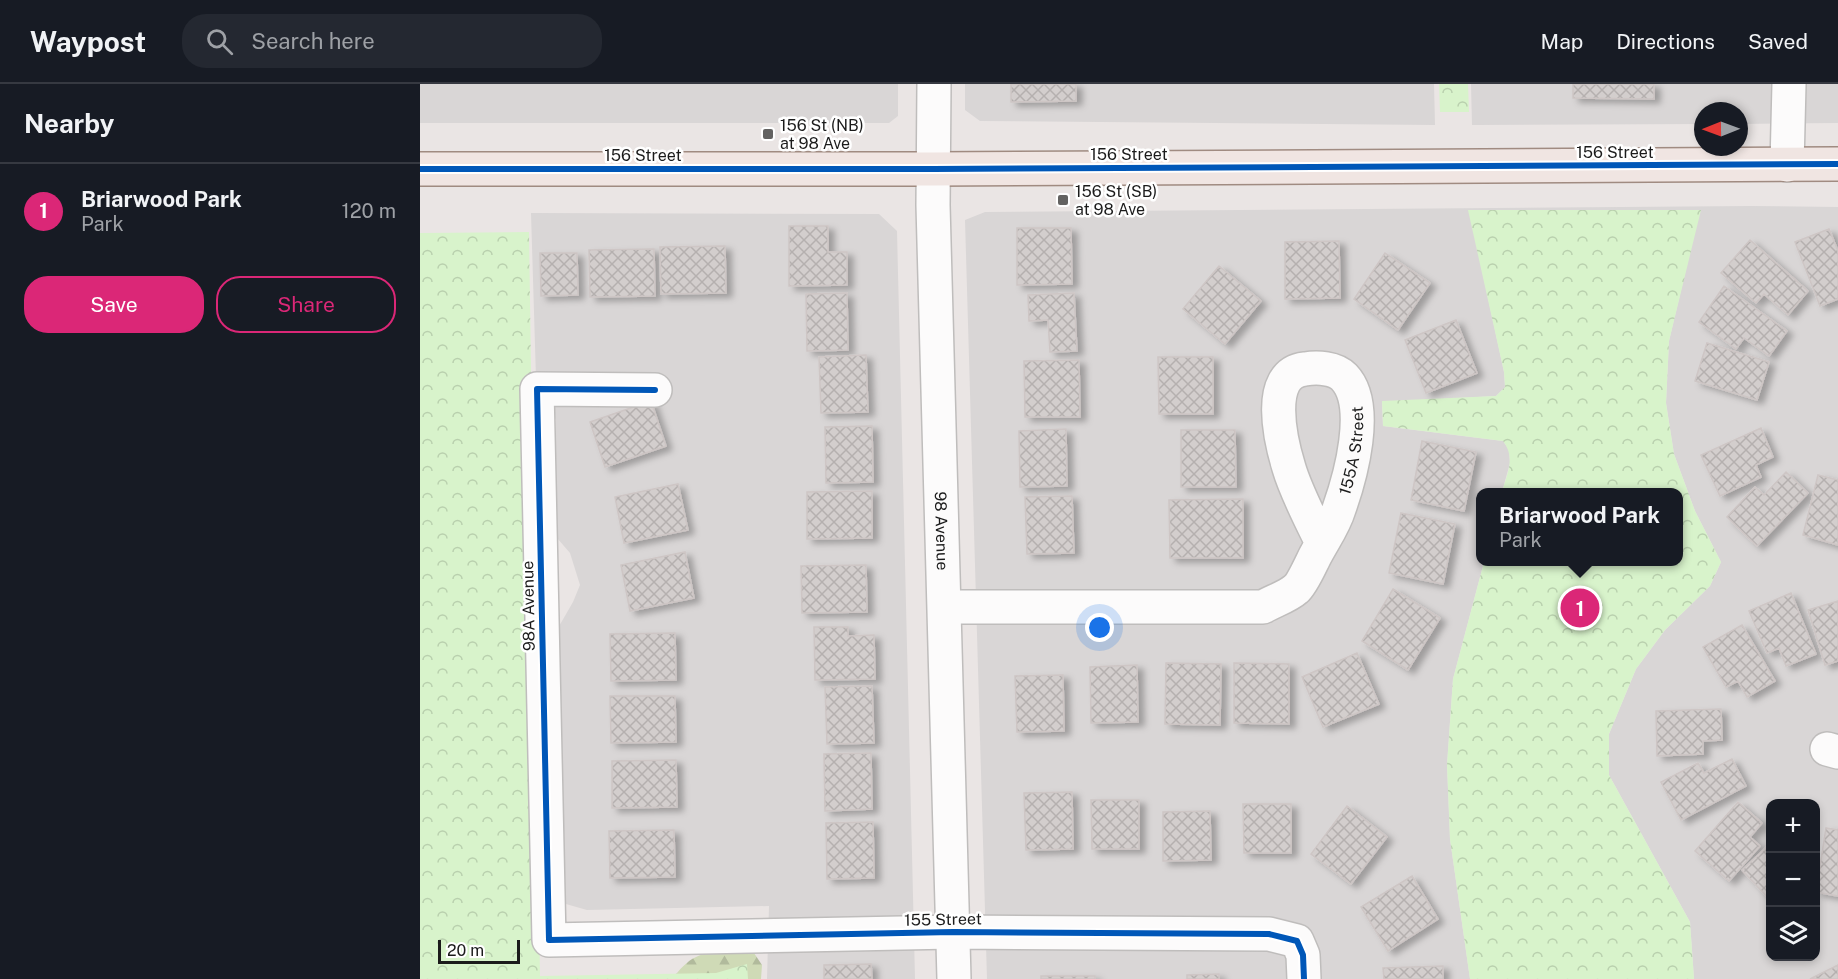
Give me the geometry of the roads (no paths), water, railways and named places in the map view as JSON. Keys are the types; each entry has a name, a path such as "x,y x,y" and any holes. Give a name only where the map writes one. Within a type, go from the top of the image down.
{"main road":[{"name":"156 Street","path":"420,169 933,169 1838,164"}],"street":[{"name":"98 Avenue","path":"934,84 933,169 954,979"},
{"path":"1787,165 1788,84"},
{"name":"98A Avenue","path":"549,940 537,389 655,390"},
{"path":"945,607 1263,607 1296,589 1322,543"},
{"name":"155 Street","path":"549,940 953,932 1269,934 1297,941 1303,955 1304,979"}],"place":[{"name":"156 St (NB) at 98 Ave","path":"768,134"},
{"name":"156 St (SB) at 98 Ave","path":"1063,200"},
{"name":"Briarwood Park","path":"1580,608"}]}
